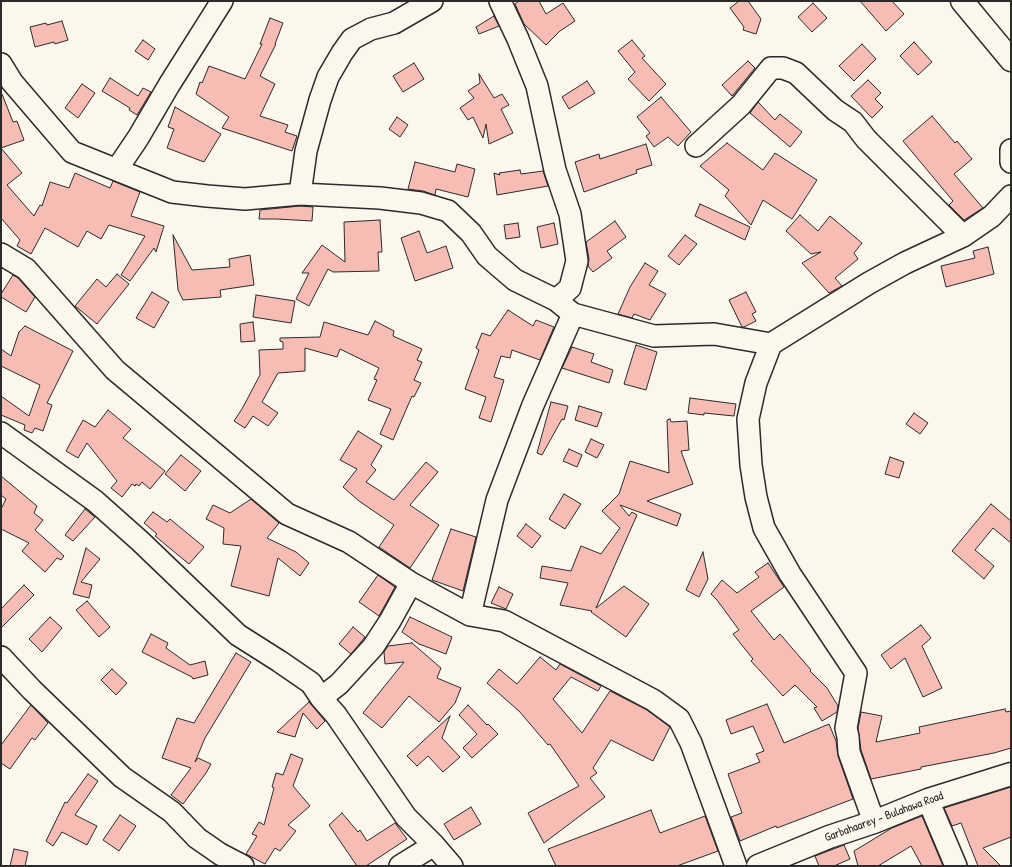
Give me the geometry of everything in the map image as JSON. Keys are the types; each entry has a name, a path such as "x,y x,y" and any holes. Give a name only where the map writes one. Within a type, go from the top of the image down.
{"main road":[{"path":"962,1 1011,60"},
{"name":"Garbahaarey - Bulahawa Road","path":"758,866 829,837 874,822 928,800 1011,774"}],"street":[{"path":"117,169 138,138 169,85 222,1"},
{"path":"300,194 306,151 320,100 328,77 342,53 352,39 371,30 394,24 432,1"},
{"path":"500,1 518,39 537,86 555,170 570,214 577,261 570,288 556,300"},
{"path":"1,64 12,82 72,152 172,192 245,199 300,194 380,198 421,203 448,211 471,233 488,256 515,280 556,300 573,314 654,336 714,334 771,344"},
{"path":"696,146 740,105 771,68 783,68 796,73 830,105 853,122 866,139 964,236"},
{"path":"1011,150 1011,162"},
{"path":"874,822 849,752 846,728 856,673 790,574 764,528 756,497 751,465 748,419 756,383 771,344 905,263 964,236 992,216 1011,196"},
{"path":"1,254 26,269 115,370 287,514 349,542 411,582 470,615 504,621 653,700 680,719 691,743 736,866"},
{"path":"470,615 497,500 533,405 573,314"},
{"path":"1,434 95,501 140,541 238,635 311,683 321,698 336,715 406,816 452,866"},
{"path":"321,698 339,684 373,647 390,621 411,582"},
{"path":"1,657 32,690 122,777 172,812 197,838 220,854 243,866"},
{"path":"928,800 956,866"},
{"path":"400,866 434,845"}],"building":[{"path":"519,1 539,1 546,14 563,3 575,21 560,31 546,45 524,24 515,4"},
{"path":"739,1 748,1 761,19 756,34 743,30 744,27 730,8"},
{"path":"860,1 892,1 904,14 886,31"},
{"path":"813,3 827,18 812,32 798,17"},
{"path":"494,16 499,26 479,34 476,27"},
{"path":"270,18 283,23 276,44 260,76 275,84 260,116 288,125 285,132 297,136 292,151 222,128 229,117 196,94 200,82 202,83 209,66 245,79 262,44 260,44"},
{"path":"62,21 68,40 55,44 54,42 35,47 30,27"},
{"path":"143,40 155,49 148,60 135,51"},
{"path":"632,40 645,56 642,58 666,84 649,101 628,79 635,72 618,51"},
{"path":"914,42 932,62 918,75 900,56"},
{"path":"862,44 876,59 854,81 839,66"},
{"path":"748,61 755,68 732,96 722,85"},
{"path":"414,63 424,79 403,92 393,76"},
{"path":"479,74 494,98 502,94 509,105 501,109 513,133 489,144 486,124 483,138 473,117 468,120 460,108 474,98 468,91 480,83"},
{"path":"110,78 138,96 143,88 151,92 137,115 129,110 130,108 102,91"},
{"path":"868,80 881,93 875,99 883,107 872,118 851,96"},
{"path":"587,81 595,93 569,109 562,97"},
{"path":"82,84 95,93 78,118 65,108"},
{"path":"1,94 13,122 17,121 24,140 1,148"},
{"path":"661,97 691,132 678,146 668,137 654,147 646,136 650,133 637,117"},
{"path":"758,102 775,120 780,114 802,132 790,147 750,113"},
{"path":"175,107 221,134 204,162 167,148 174,129 168,127"},
{"path":"932,116 955,143 957,141 972,159 954,174 983,208 964,220 949,205 953,201 903,141"},
{"path":"397,117 408,125 400,137 389,129"},
{"path":"727,143 763,170 775,153 817,180 792,219 763,200 751,225 725,196 729,190 700,166"},
{"path":"646,144 652,165 636,170 637,173 584,192 575,162 599,154 600,159"},
{"path":"1,148 22,173 7,185 34,216 40,205 42,206 50,182 69,188 75,173 110,188 113,181 140,192 131,216 164,226 156,252 154,248 130,281 121,275 145,236 109,225 101,239 87,231 78,247 45,228 31,254 17,246 20,240 1,218"},
{"path":"415,162 455,172 457,164 475,169 468,197 436,189 435,195 423,191 408,189"},
{"path":"520,170 521,174 543,171 548,186 497,195 494,173 500,175 499,173"},
{"path":"700,204 750,227 745,240 695,216"},
{"path":"300,206 313,207 312,221 259,219 260,210"},
{"path":"800,215 818,231 830,216 862,243 854,253 858,259 835,278 842,286 829,293 802,263 821,252 811,254 786,231"},
{"path":"380,220 382,252 378,252 379,271 333,272 328,269 309,306 296,299 309,273 302,273 322,245 345,262 344,222"},
{"path":"615,221 626,237 607,251 612,258 593,272 588,266 589,259 586,242"},
{"path":"518,223 520,237 506,239 504,225"},
{"path":"554,223 558,244 541,248 537,227"},
{"path":"419,231 427,253 446,246 453,268 415,281 401,238"},
{"path":"173,235 192,270 230,267 229,259 250,255 254,285 220,290 221,297 183,300 178,290"},
{"path":"685,235 697,244 679,265 668,256"},
{"path":"988,247 994,274 946,287 941,266 975,258 973,251"},
{"path":"645,263 658,271 649,285 666,294 650,320 634,314 632,318 618,314 630,287"},
{"path":"117,274 129,284 97,324 75,306 97,279 106,287"},
{"path":"13,275 18,278 35,297 26,312 1,297 1,294"},
{"path":"152,292 169,302 154,328 136,318"},
{"path":"746,292 756,312 752,314 756,321 742,327 729,300"},
{"path":"256,295 295,301 291,323 253,317"},
{"path":"508,310 533,326 536,320 554,327 540,360 512,350 510,358 501,356 494,377 504,380 491,422 479,418 486,397 465,389 479,350 476,348 482,333 490,336"},
{"path":"375,321 394,331 393,336 422,349 417,360 422,362 414,380 421,383 414,397 412,396 393,440 380,434 391,409 368,400 377,380 374,379 379,368 340,349 337,357 305,348 305,371 278,373 262,402 278,413 268,426 253,416 245,428 234,421 260,375 259,350 283,349 283,342 280,341 280,338 320,337 324,322 368,335"},
{"path":"253,322 255,341 241,342 240,324"},
{"path":"25,326 73,351 47,403 52,405 43,431 35,428 32,433 24,430 25,425 1,415 1,396 29,416 40,385 1,366 1,349 11,356 19,332"},
{"path":"636,345 657,352 646,390 624,384"},
{"path":"572,347 594,354 591,362 613,370 609,383 562,368"},
{"path":"690,398 736,404 734,416 688,413"},
{"path":"551,402 568,406 564,420 562,419 542,455 537,453"},
{"path":"579,406 602,413 597,427 575,420"},
{"path":"108,410 131,429 123,438 165,471 150,489 142,482 139,486 132,484 122,497 111,488 117,481 87,443 78,458 66,451 83,420 95,427"},
{"path":"914,413 928,423 920,434 906,424"},
{"path":"670,419 671,422 687,421 689,450 681,451 693,484 647,501 681,514 677,526 620,505 629,516 632,512 637,515 596,608 624,586 649,604 626,637 591,612 592,611 560,605 568,583 540,578 542,566 571,571 581,546 601,554 620,528 602,511 619,494 630,461 669,473 667,420"},
{"path":"358,431 382,446 371,465 376,470 366,482 394,500 426,462 438,472 410,505 439,525 410,568 379,547 394,525 359,501 343,487 357,469 340,460"},
{"path":"591,439 604,445 597,458 585,452"},
{"path":"569,449 582,455 577,467 563,461"},
{"path":"181,455 201,471 185,491 165,474"},
{"path":"890,457 904,462 899,478 885,474"},
{"path":"1,476 37,506 34,513 43,520 35,530 64,556 61,560 57,558 45,572 22,551 29,543 1,529 1,509 6,499 1,495"},
{"path":"564,494 581,504 565,529 549,519"},
{"path":"251,499 279,523 267,538 296,552 309,563 300,576 278,558 269,596 231,586 241,546 223,544 224,528 206,519 213,505 230,513"},
{"path":"991,504 1011,521 1011,543 993,528 975,550 994,566 984,579 952,551"},
{"path":"85,509 95,517 73,541 65,535"},
{"path":"153,512 167,522 170,519 204,547 189,564 155,536 157,534 144,523"},
{"path":"526,524 541,536 532,548 517,536"},
{"path":"451,529 476,537 463,591 432,580"},
{"path":"86,548 100,559 81,582 92,585 89,598 73,594"},
{"path":"703,552 708,579 699,597 686,590"},
{"path":"768,563 784,587 751,611 774,640 780,634 811,670 810,671 827,688 838,706 837,712 822,721 814,708 817,707 795,685 783,696 751,661 753,659 733,634 739,630 711,594 722,580 737,593 759,577 755,572"},
{"path":"378,575 395,587 379,616 359,602"},
{"path":"24,585 34,595 1,628 1,609"},
{"path":"499,587 513,594 506,609 491,603"},
{"path":"87,601 110,627 99,637 76,610"},
{"path":"50,617 62,628 42,652 29,639"},
{"path":"410,617 452,637 446,654 419,644 402,632"},
{"path":"921,625 931,638 922,646 942,688 923,697 905,658 891,669 881,655"},
{"path":"353,627 365,637 351,654 339,644"},
{"path":"151,634 168,643 166,648 190,665 205,661 208,675 193,679 192,677 142,652"},
{"path":"412,643 441,668 437,678 461,688 455,703 439,722 409,696 382,728 363,713 404,662 385,664 384,652 388,646"},
{"path":"236,653 251,662 205,738 195,762 198,758 211,764 183,804 171,795 191,768 162,758 177,718 194,723"},
{"path":"540,657 556,670 560,664 601,686 598,691 571,677 553,699 582,733 610,691 647,710 670,727 653,761 611,740 593,768 597,773 590,778 605,797 544,843 528,813 579,786 550,744 548,745 519,711 487,683 499,669 517,684"},
{"path":"112,669 127,683 116,695 101,680"},
{"path":"309,702 325,721 317,729 303,713 295,737 277,732"},
{"path":"767,704 784,743 829,724 836,741 838,756 853,799 777,828 776,826 740,841 731,817 742,813 728,774 760,762 756,754 764,751 753,726 731,734 726,720"},
{"path":"31,705 48,723 35,740 32,738 10,769 1,763 1,745"},
{"path":"468,705 498,734 472,758 463,748 477,734 459,715"},
{"path":"1005,709 1006,712 1011,711 1011,748 994,753 921,767 921,769 871,779 861,750 858,728 861,712 882,716 876,742 920,733 919,727"},
{"path":"450,716 442,738 460,757 443,772 428,756 417,766 407,756"},
{"path":"291,754 303,759 293,786 310,806 288,825 296,831 280,851 275,848 265,864 246,854 257,836 252,834 259,822 264,825 274,788 272,787 276,773 283,775"},
{"path":"88,774 98,781 75,815 97,826 87,845 62,832 53,846 46,841 65,802 67,803"},
{"path":"1011,787 1011,837 983,848 1001,866 978,866 961,823 952,826 944,808"},
{"path":"471,807 481,824 454,840 444,824"},
{"path":"651,810 660,833 705,816 718,851 677,866 556,866 548,849"},
{"path":"342,813 358,832 360,830 367,841 395,823 407,839 366,866 357,866 329,825"},
{"path":"120,815 136,826 119,851 103,840"},
{"path":"922,816 943,866 922,866 911,846 878,866 858,866 854,851 892,828"},
{"path":"844,845 850,859 834,866 819,866 815,856"},
{"path":"14,849 28,852 25,866 10,866"}]}
